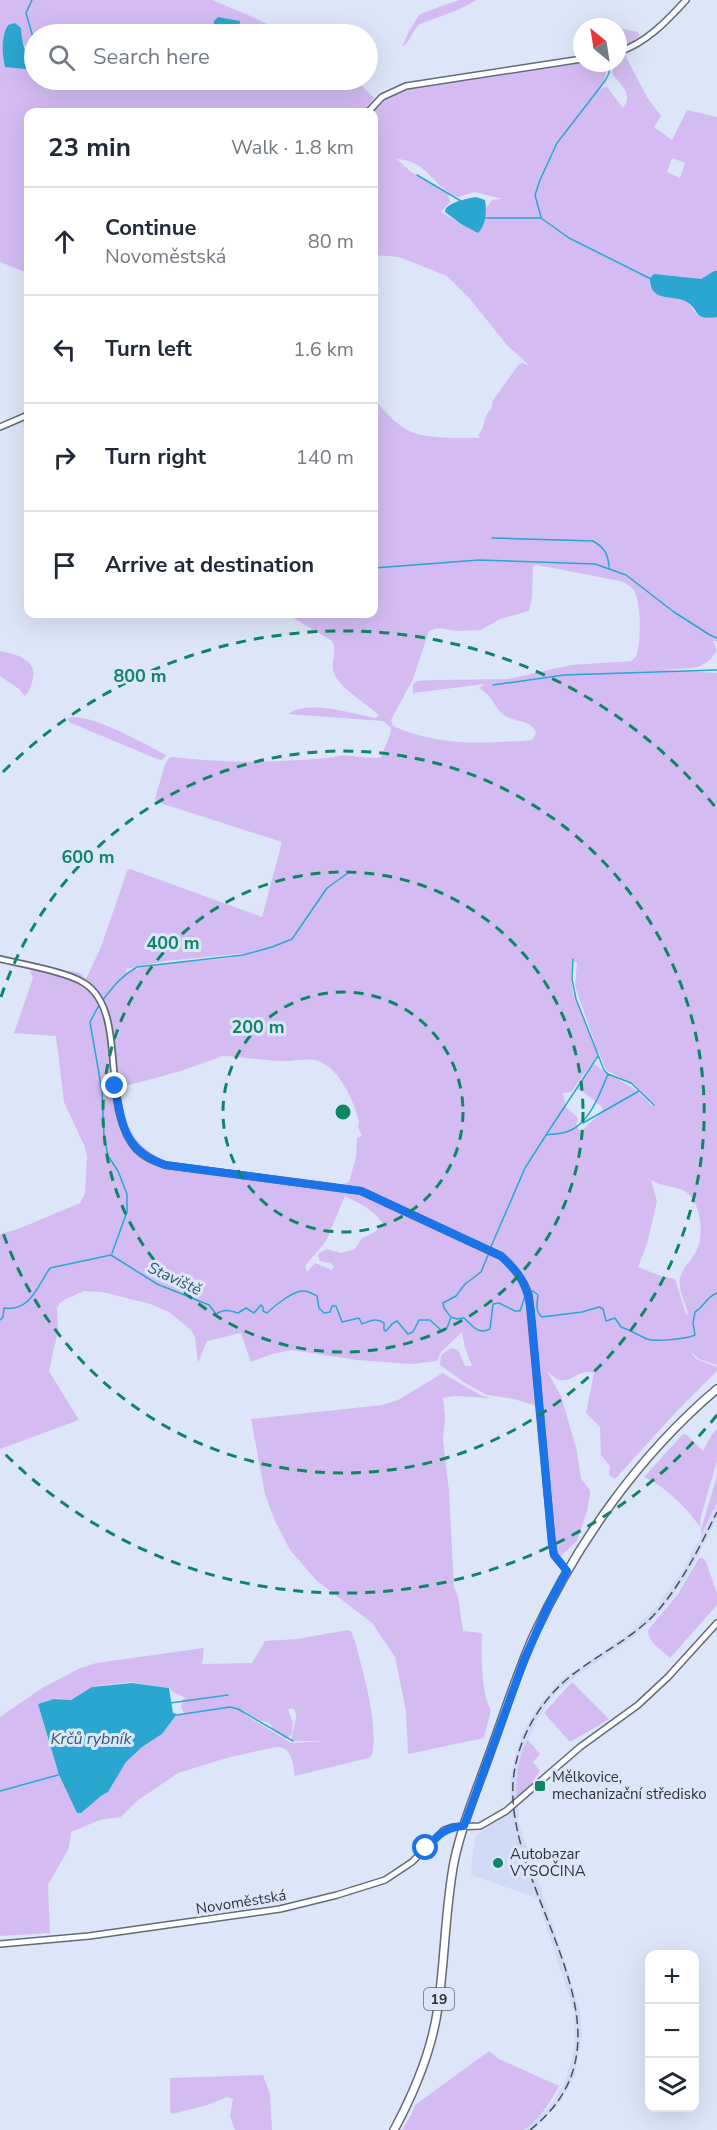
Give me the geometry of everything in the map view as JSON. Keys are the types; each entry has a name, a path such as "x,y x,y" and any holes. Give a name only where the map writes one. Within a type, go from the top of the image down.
{"main road":[{"name":"19","path":"394,2130 422,2072 432,2038 438,2006 448,1901 464,1826 524,1660 549,1604 592,1532 636,1472 675,1429 717,1389"}],"street":[{"path":"627,49 655,30 686,0"},
{"path":"372,108 386,95 406,87 573,60"},
{"path":"0,427 24,417"},
{"path":"0,959 71,977 85,983 100,1001 108,1022 114,1080 122,1124 137,1150 149,1159 165,1165 368,1193 501,1256 515,1269 526,1285 529,1296 552,1544 554,1555 567,1571"},
{"name":"Novoměstská","path":"0,1944 90,1936 280,1909 338,1895 385,1880 412,1863 444,1830 453,1827 480,1826 490,1822 589,1740 638,1705 668,1677 717,1623"}],"shaded area":[{"path":"0,0 212,0 267,24 235,24 233,20 223,18 219,24 24,24 24,45 8,24 4,40 7,67 24,69 24,90 366,90 374,98 366,108 24,108 24,271 0,262"},
{"path":"459,0 477,0 458,10 420,24 402,47 420,14"},
{"path":"627,30 638,32 640,35 627,45"},
{"path":"627,59 647,97 661,116 654,127 672,140 687,110 717,117 717,271 701,279 649,283 659,295 685,301 700,317 717,317 717,641 713,641 717,651 700,666 665,670 717,673 717,1365 699,1359 690,1351 696,1359 717,1367 717,1371 615,1479 609,1475 610,1466 601,1455 600,1427 586,1413 594,1373 585,1372 560,1380 547,1371 561,1396 577,1451 581,1479 590,1490 587,1511 577,1541 559,1558 556,1551 543,1408 514,1399 487,1395 440,1365 441,1355 451,1348 458,1350 465,1366 472,1366 462,1332 441,1352 437,1361 411,1364 357,1360 291,1350 251,1362 241,1333 207,1341 198,1363 195,1337 191,1330 169,1312 150,1304 102,1292 84,1291 66,1299 57,1308 58,1331 49,1371 79,1420 0,1449 0,1234 18,1229 80,1203 85,1193 87,1156 64,1102 56,1036 14,1033 33,978 30,972 36,965 80,973 86,979 101,947 127,871 130,869 262,917 282,842 157,802 155,799 165,764 172,757 251,762 344,756 381,757 391,728 383,721 288,714 307,708 319,708 376,718 379,715 347,690 337,679 333,669 334,645 332,641 294,618 378,618 378,403 394,421 417,434 435,437 480,438 478,435 486,415 492,408 494,399 519,364 530,366 507,345 469,298 447,276 399,257 378,255 376,108 389,96 403,90 573,64 573,72 606,72 603,83 592,97 602,88 607,87 623,108 627,98 626,93 612,73 627,72","holes":["672,158 685,163 680,178 667,172","397,159 416,164 449,193 458,197 475,192 502,199 492,200 486,208 485,219 461,224 441,212 450,202 448,194 411,172","533,566 620,581 633,589 638,602 640,633 636,657 631,661 571,665 508,679 435,680 418,681 413,684 413,693 485,684 479,688 505,716 531,725 536,733 532,740 461,742 427,737 393,726 391,720 413,679 429,631 437,628 457,631 481,630 500,619 529,611","248,953 219,959 166,963 136,969 125,975 127,969 166,961","573,961 577,963 575,986 597,1049 573,993 571,977","598,1050 606,1070 634,1085 653,1104 651,1105 631,1087 594,1064 576,1088 603,1108 599,1115 581,1131 576,1125 578,1118 566,1107 563,1093 571,1092 597,1056","223,1056 278,1061 315,1060 331,1069 344,1085 353,1104 362,1136 357,1138 356,1157 349,1182 343,1184 166,1161 138,1142 127,1121 122,1102 122,1087 181,1071","651,1180 686,1192 698,1209 701,1225 700,1241 680,1279 681,1292 688,1314 686,1314 675,1279 638,1267 647,1244 657,1201","345,1196 371,1211 383,1224 375,1232 362,1238 355,1249 341,1253 327,1249 319,1253 320,1261 331,1263 334,1267 332,1270 315,1263 307,1272 305,1266 326,1241"]},
{"path":"0,651 24,658 32,666 33,678 25,696 0,676"},
{"path":"72,717 106,725 166,755 162,760 157,759 71,723 67,719"},
{"path":"441,1372 480,1395 491,1398 454,1396 443,1398 445,1417 443,1440 449,1491 454,1587 458,1597 463,1631 482,1633 483,1684 491,1710 484,1738 408,1754 406,1711 395,1657 372,1623 316,1580 290,1550 275,1521 265,1494 251,1419 382,1405 398,1400"},
{"path":"717,1429 717,1461 700,1527 675,1499 660,1486 644,1477 683,1434 687,1435 703,1451"},
{"path":"717,1476 717,1503 701,1535 701,1529"},
{"path":"717,1505 717,1519 690,1571 672,1598 657,1616 632,1638 575,1677 556,1693 538,1718 522,1754 516,1783 519,1824 572,1983 580,2011 582,2036 575,2075 561,2101 534,2130 524,2130 550,2107 565,2082 575,2046 574,2012 537,1898 471,1875 476,1835 511,1811 510,1782 516,1752 523,1732 538,1706 560,1681 629,1633 659,1604 684,1568"},
{"path":"699,1558 703,1558 706,1562 717,1593 717,1605 670,1658 650,1639 648,1630 678,1594"},
{"path":"351,1631 372,1714 374,1743 372,1755 368,1758 295,1776 289,1753 281,1747 276,1747 230,1757 178,1773 137,1801 121,1817 100,1820 71,1832 69,1848 48,1885 50,1933 0,1936 0,1717 42,1688 78,1669 96,1663 204,1648 202,1664 252,1663 265,1641","holes":["130,1682 170,1688 173,1692 186,1698 183,1699 181,1707 184,1713 177,1714 162,1734 142,1747 126,1762 108,1792 77,1813 59,1775 38,1704 58,1698 74,1699 95,1686","291,1708 295,1710 296,1717 291,1741 327,1741 291,1743 244,1714 244,1711 261,1721 270,1723 274,1731 286,1739 292,1734 293,1722 288,1710"]},
{"path":"572,1682 609,1719 570,1742 544,1713"},
{"path":"528,1740 540,1754 533,1762 540,1771 526,1791 517,1797 518,1767 522,1751"},
{"path":"489,2051 499,2059 559,2086 535,2121 524,2130 402,2130 415,2105"},
{"path":"263,2075 270,2094 272,2130 235,2130 230,2116 233,2099 227,2097 172,2114 170,2111 170,2078"}],"water":[{"path":"218,17 240,21 240,24 214,24"},
{"path":"15,23 21,28 24,69 5,67 3,39 8,25"},
{"path":"476,197 485,200 486,209 484,222 478,233 445,212 446,208 453,204"},
{"path":"717,271 717,317 700,316 690,304 657,294 651,286 650,278 654,274 701,279"},
{"name":"Krčů rybník","path":"132,1683 169,1688 173,1713 177,1714 162,1734 142,1747 126,1762 108,1792 81,1813 77,1813 59,1775 38,1704 54,1699 71,1700 92,1687"}],"waterway":[{"path":"29,24 26,13 32,0"},
{"path":"541,217 535,195 557,143 605,81 609,72"},
{"path":"417,175 461,201"},
{"path":"484,218 541,218 569,238 651,279"},
{"path":"492,538 593,541 605,552 609,567"},
{"path":"378,568 479,560 595,564 626,575 674,612 717,638"},
{"path":"493,685 564,675 717,670"},
{"path":"102,1001 122,978 137,967 243,955 292,939 327,888 348,873"},
{"path":"490,1249 525,1168 546,1135 569,1131 583,1121 593,1107 608,1074 604,1070 576,999 572,979 573,959"},
{"path":"99,1005 90,1022 102,1091 104,1136 108,1156 118,1171 127,1194 127,1212 112,1253"},
{"path":"546,1135 598,1056"},
{"path":"608,1074 631,1083 654,1105"},
{"path":"583,1123 639,1091"},
{"path":"450,1316 443,1303 456,1296 465,1284 481,1272 489,1253"},
{"name":"Staviště","path":"0,1320 3,1317 4,1308 20,1306 32,1297 50,1268 111,1255 157,1284 209,1305 216,1314 227,1310 238,1313 246,1308 254,1313 261,1305 263,1311 267,1313 290,1296 306,1291 317,1296 319,1308 324,1313 330,1312 332,1306 336,1306 342,1322 359,1318 362,1324 378,1320 384,1323 386,1331 397,1321 408,1334 413,1332 419,1320 430,1320 442,1331 447,1328 451,1317 464,1318 475,1329 486,1331 490,1329 493,1304 499,1303 520,1311 525,1296 533,1291 538,1295 537,1310 542,1317 582,1312 599,1307 603,1309 606,1321 615,1318 621,1327 647,1339 678,1339 695,1335 693,1323 695,1312 717,1293"},
{"path":"170,1703 228,1695"},
{"path":"177,1715 230,1707 238,1709 293,1741"},
{"path":"0,1791 58,1775"}],"railway":[{"path":"530,2130 563,2093 577,2052 576,2009 564,1964 530,1872 517,1827 513,1783 519,1752 531,1723 560,1685 582,1667 634,1632 663,1604 689,1566 717,1512"}],"place":[{"name":"Mělkovice, mechanizační středisko","path":"540,1786"},
{"name":"Autobazar VYSOČINA","path":"498,1863"}],"route":[{"path":"115,1086 122,1124 128,1137 137,1150 149,1159 165,1165 368,1193 501,1256 515,1269 526,1285 531,1312 552,1544 554,1555 567,1571 549,1604 524,1660 464,1826 444,1830 426,1848"}]}
